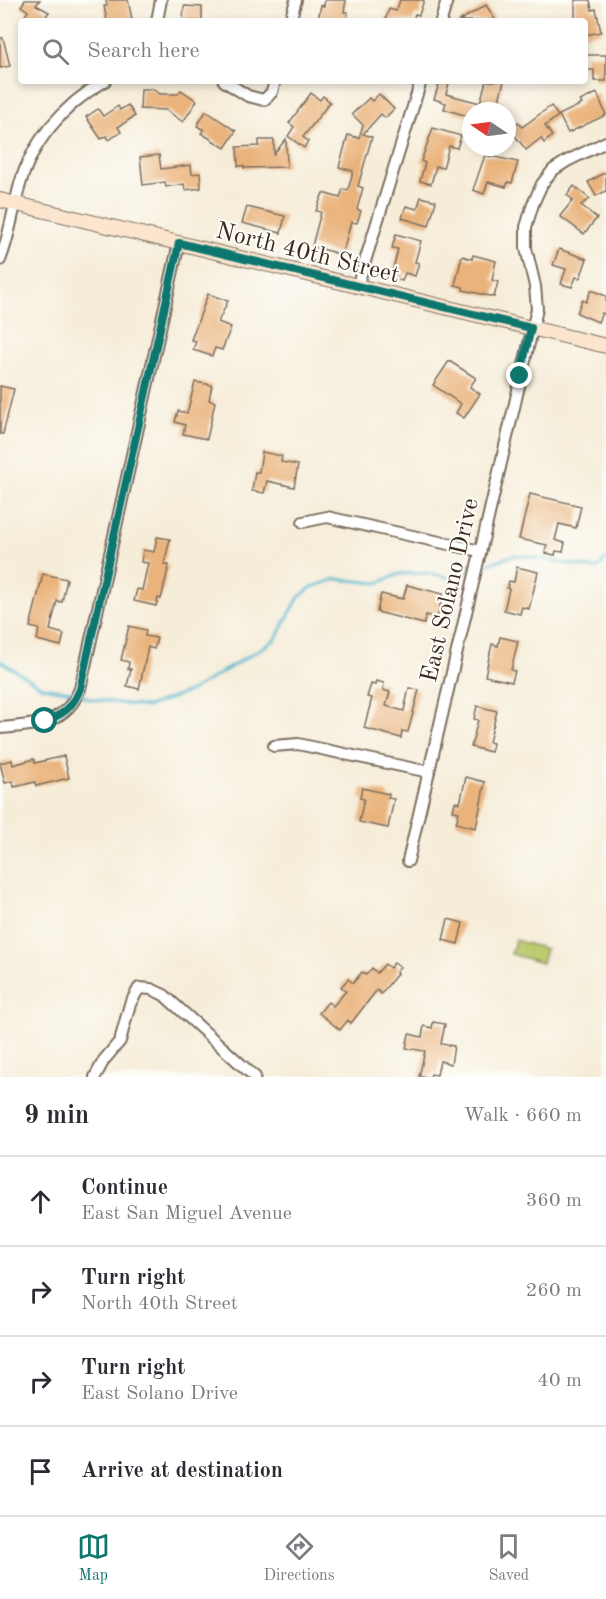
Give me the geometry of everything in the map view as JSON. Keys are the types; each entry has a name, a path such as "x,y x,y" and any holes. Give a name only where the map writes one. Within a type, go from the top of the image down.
{"street":[{"path":"158,18 161,0"},
{"path":"291,18 296,0"},
{"path":"442,18 447,0"},
{"path":"0,260 25,171 44,135 60,114 74,101 100,84"},
{"path":"229,84 248,96 264,100 272,92 274,84"},
{"path":"357,287 420,84"},
{"name":"East Solano Drive","path":"408,861 537,309 535,286 525,248 526,227 542,184 553,170 606,142"},
{"name":"North 40th Street","path":"0,200 606,346"},
{"path":"0,728 36,724 58,717 73,705 80,689 179,243"},
{"path":"303,522 327,517 480,551"},
{"path":"274,746 298,744 429,772"},
{"path":"94,1077 104,1060 120,1041 130,1004 139,988 151,989 164,995 255,1077"}],"green space":[{"path":"515,940 546,949 542,963 511,954"}],"building":[{"path":"25,0 40,0 36,5 49,12 45,18 24,18 28,11 21,6"},
{"path":"106,0 128,0 132,18 106,18 104,6 107,6"},
{"path":"325,0 346,0 344,12 348,12 347,18 318,18 321,5 324,6"},
{"path":"400,0 424,0 419,15 415,14 414,18 386,18 389,9 396,11"},
{"path":"575,0 590,0 592,10 596,9 601,32 588,34 588,18 575,18"},
{"path":"486,5 494,18 464,18"},
{"path":"184,6 202,7 202,18 183,18"},
{"path":"0,38 3,38 10,66 0,68"},
{"path":"588,55 606,55 606,81 594,81 594,70 588,70"},
{"path":"439,84 449,84 446,94 476,102 462,102 462,114 444,109 446,103 434,99"},
{"path":"485,84 503,84 499,102 480,102"},
{"path":"141,89 153,89 160,94 178,94 181,90 197,101 183,122 166,110 140,109"},
{"path":"311,93 320,100 323,96 330,102 303,137 308,141 304,148 288,136 294,127 289,123"},
{"path":"597,93 606,115 568,133 559,115 582,104 580,101"},
{"path":"379,94 394,109 385,118 381,114 363,134 372,137 358,186 363,188 357,209 361,211 357,223 351,222 342,255 312,246 321,212 316,211 323,193 340,198 343,189 348,190 353,171 339,167 348,135 359,138 363,125 352,114 369,98 372,101"},
{"path":"128,105 135,116 118,127 121,132 109,140 106,136 101,139 86,117 98,109 103,116 118,106 120,110"},
{"path":"551,106 558,116 545,126 552,136 544,143 541,138 526,150 516,137 516,123 518,122 522,127"},
{"path":"206,111 236,131 225,148 201,133 204,130 197,126"},
{"path":"433,128 461,136 457,148 449,146 443,168 436,166 431,184 420,181 425,163 421,161"},
{"path":"286,139 287,167 244,168 244,166 238,166 237,147 259,146 259,140 274,140 274,154"},
{"path":"159,155 161,169 191,165 192,174 200,173 201,188 185,190 184,184 166,187 165,182 143,185 140,157"},
{"path":"485,156 518,162 512,183 508,182 506,187 488,182 484,194 473,190"},
{"path":"606,172 606,191 596,196 588,182"},
{"path":"574,186 590,199 581,205 597,218 584,234 560,216 573,200 567,195"},
{"path":"421,197 436,201 429,226 402,218 406,206 417,209"},
{"path":"247,207 285,216 281,233 242,223"},
{"path":"396,234 421,241 415,262 419,263 415,276 405,273 402,281 391,277 398,249 392,248"},
{"path":"559,249 587,259 580,278 576,277 572,287 561,284 566,269 553,265"},
{"path":"473,255 496,261 492,280 498,282 494,297 463,290 463,287 455,285 462,256 472,259"},
{"path":"591,290 606,296 606,315 602,313 598,322 577,313 582,300 586,302"},
{"path":"208,294 228,301 218,322 231,327 222,350 215,348 212,356 193,350 196,341 191,340"},
{"path":"449,361 476,378 470,387 480,394 464,418 456,413 461,404 433,385"},
{"path":"195,382 212,385 209,400 215,402 207,439 183,434 185,425 175,422 178,411 187,413"},
{"path":"0,386 14,389 3,434 0,434"},
{"path":"262,452 282,456 281,462 298,465 294,487 267,481 264,493 252,491 255,472 259,472"},
{"path":"530,494 581,506 576,528 559,524 555,540 565,543 563,552 556,551 555,555 545,553 547,545 519,539"},
{"path":"157,537 170,539 164,565 169,565 161,599 158,598 156,606 134,601 137,589 142,590 148,563 141,562 143,550 154,552"},
{"path":"517,567 538,572 529,609 522,607 520,614 504,610 509,581 514,582"},
{"path":"43,574 67,579 62,602 57,601 50,630 64,634 61,646 37,640 39,629 30,627"},
{"path":"407,585 443,594 437,618 426,615 424,624 377,612 381,594 403,599"},
{"path":"129,626 146,630 145,636 157,638 154,649 148,647 139,689 127,686 131,669 128,669 129,662 121,660"},
{"path":"500,637 518,641 511,670 515,671 512,682 485,676 492,644 498,646"},
{"path":"376,681 384,683 383,690 390,692 386,706 404,711 409,688 419,690 408,732 402,731 401,738 364,728 372,698 367,697 371,684 375,685"},
{"path":"477,706 497,711 489,742 493,743 491,752 471,747 478,720 474,719"},
{"path":"64,756 69,778 36,786 35,782 14,787 13,781 5,783 0,763 12,760 13,765 34,759 35,763"},
{"path":"466,777 485,782 476,828 456,823 459,812 453,811 455,802 460,803"},
{"path":"362,788 389,794 388,798 394,799 388,828 359,822 364,799 360,798"},
{"path":"448,919 463,923 458,944 443,940"},
{"path":"394,963 400,967 397,974 381,994 377,990 351,1023 348,1020 340,1030 319,1013 328,1002 333,1006 346,991 341,987 348,979 353,983 362,972 366,975 372,968 377,973 385,964 390,968"},
{"path":"433,1022 445,1024 441,1044 454,1046 451,1064 440,1061 437,1075 419,1077 425,1051 406,1048 409,1034 422,1037 424,1026 432,1028"}],"waterway":[{"path":"480,567 514,555 597,569 606,559"},
{"path":"80,695 91,699 147,707 191,691 275,640 299,597 312,587 336,579 377,583 400,574 428,573 451,578 472,571"},
{"path":"0,661 42,687 74,692"}],"route":[{"path":"45,721 66,712 73,705 80,689 179,243 531,328 520,376"}]}
